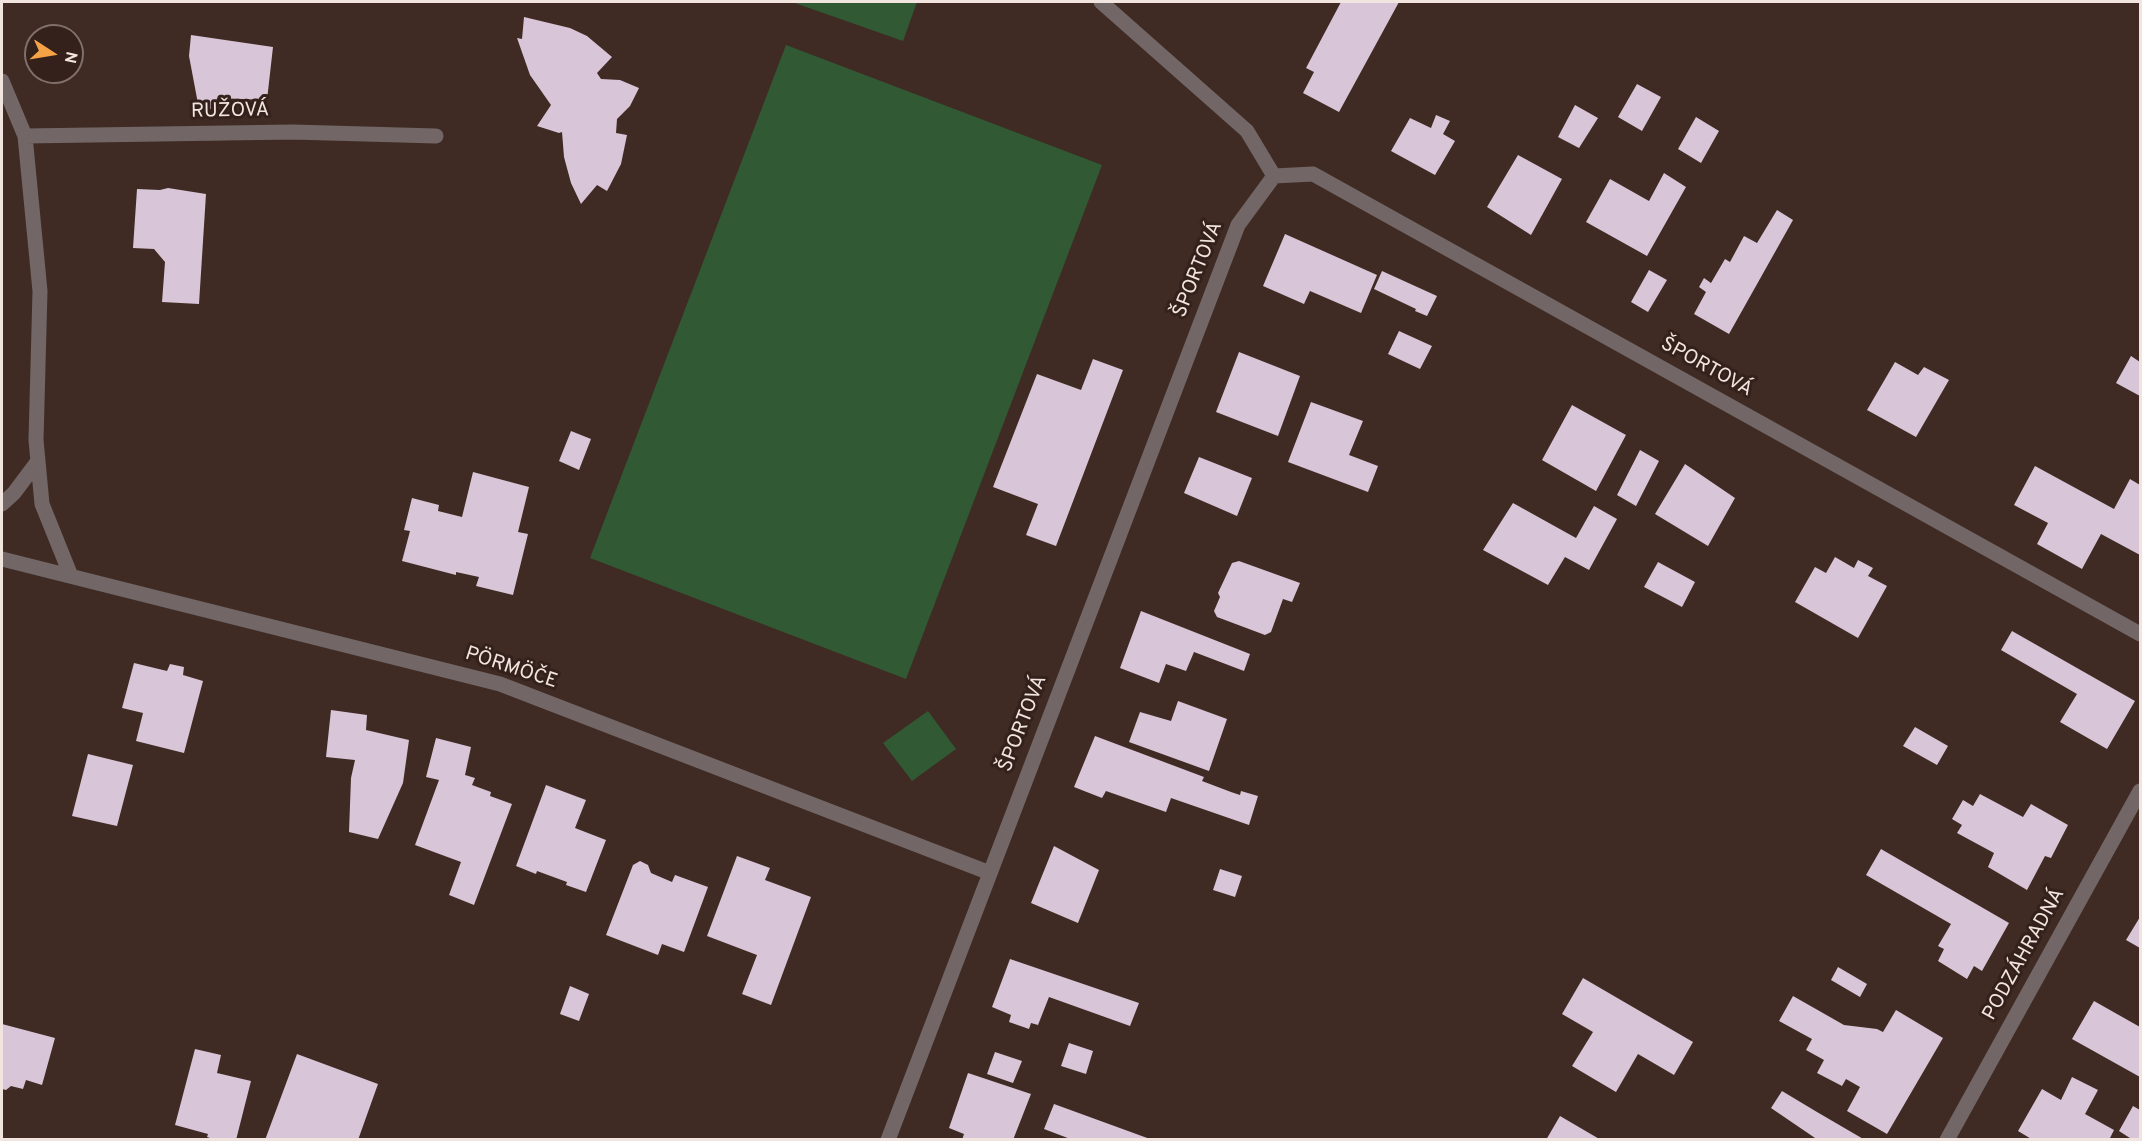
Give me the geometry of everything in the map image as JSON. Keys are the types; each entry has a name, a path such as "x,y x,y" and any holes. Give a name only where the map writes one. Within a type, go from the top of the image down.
{"street":[{"path":"1101,2 1247,131 1274,176"},
{"path":"2,81 25,136 40,291 36,440 42,504 71,576"},
{"name":"RUŽOVÁ","path":"25,136 293,132 436,136"},
{"name":"ŠPORTOVÁ","path":"888,1140 1238,225 1274,176 1313,174 2140,634"},
{"path":"2,504 14,494 38,461"},
{"name":"PÖRMÖČE","path":"2,559 500,684 990,873"},
{"name":"PODZÁHRADNÁ","path":"1947,1140 2140,791"}],"green space":[{"path":"792,2 917,2 903,41"},
{"path":"786,45 1102,165 906,679 590,558"},
{"path":"928,711 956,749 912,781 883,743"}],"building":[{"path":"1341,2 1399,2 1339,112 1303,93 1314,72 1306,68"},
{"path":"524,17 570,28 587,36 612,57 597,73 601,79 620,80 639,88 630,106 617,119 616,133 627,135 621,164 607,191 597,185 581,204 571,183 564,157 562,132 537,126 551,105 530,75 517,38 522,39"},
{"path":"191,35 273,47 267,100 217,98 216,109 199,109 189,56"},
{"path":"1637,84 1661,97 1642,131 1618,117"},
{"path":"1575,105 1598,118 1579,148 1558,137"},
{"path":"1436,115 1450,121 1443,134 1455,141 1435,175 1391,151 1410,118 1431,128"},
{"path":"1696,117 1719,131 1701,163 1678,149"},
{"path":"1518,155 1562,179 1531,235 1487,207"},
{"path":"1664,173 1686,187 1647,256 1586,222 1610,179 1649,201"},
{"path":"168,188 206,194 199,304 162,302 165,262 154,249 133,248 137,189"},
{"path":"1777,210 1793,220 1729,334 1694,314 1706,292 1699,287 1704,278 1711,283 1725,259 1730,262 1744,236 1757,243"},
{"path":"1285,234 1377,275 1361,313 1310,291 1304,304 1263,286"},
{"path":"1649,270 1667,280 1648,312 1631,302"},
{"path":"1382,271 1437,296 1427,316 1374,289"},
{"path":"1399,331 1432,346 1420,369 1388,354"},
{"path":"1239,352 1300,376 1278,436 1216,412"},
{"path":"2131,356 2140,362 2140,396 2116,383"},
{"path":"1093,359 1123,370 1056,546 1026,535 1038,504 993,487 1037,374 1081,390"},
{"path":"1895,362 1918,375 1924,367 1949,380 1916,437 1867,410"},
{"path":"1311,402 1363,421 1349,455 1378,466 1368,492 1288,462"},
{"path":"1572,405 1626,435 1596,491 1542,460"},
{"path":"571,431 591,439 579,470 559,461"},
{"path":"1640,450 1659,461 1636,506 1617,495"},
{"path":"1199,457 1252,478 1237,516 1184,493"},
{"path":"1685,464 1735,498 1708,546 1655,514"},
{"path":"2035,466 2114,509 2130,479 2140,485 2140,555 2101,534 2082,569 2037,544 2048,523 2014,505"},
{"path":"473,472 529,487 518,532 528,534 513,595 476,586 479,577 456,572 456,575 402,561 410,531 404,530 412,498 439,505 438,511 462,517"},
{"path":"1513,503 1576,538 1594,506 1617,519 1589,570 1565,557 1548,585 1483,550"},
{"path":"1835,557 1854,568 1858,560 1873,568 1868,576 1887,586 1858,638 1795,602 1815,567 1826,573"},
{"path":"1239,561 1300,583 1292,602 1283,599 1271,632 1265,635 1217,617 1214,611 1220,597 1218,593 1232,563"},
{"path":"1658,562 1695,582 1682,607 1644,587"},
{"path":"1141,611 1250,654 1244,671 1194,652 1186,671 1166,664 1159,683 1120,668"},
{"path":"2012,631 2135,701 2107,749 2060,722 2077,694 2001,650"},
{"path":"134,663 167,671 170,664 184,667 183,675 203,681 184,753 136,741 143,713 122,708"},
{"path":"1178,701 1227,719 1209,771 1129,742 1140,712 1171,721"},
{"path":"331,710 367,715 366,730 409,740 403,783 378,839 349,832 351,778 355,760 326,757"},
{"path":"1915,727 1948,746 1937,765 1903,746"},
{"path":"1095,736 1204,777 1202,781 1231,792 1240,795 1241,791 1258,796 1249,825 1171,798 1166,812 1106,791 1102,798 1074,787"},
{"path":"436,738 471,747 465,775 475,778 472,785 491,792 490,796 512,804 474,905 449,895 461,862 415,845 439,780 426,777"},
{"path":"88,754 133,765 117,826 72,816"},
{"path":"546,785 586,800 575,828 606,840 586,892 566,885 567,882 516,866"},
{"path":"1980,794 2023,817 2031,804 2068,825 2051,858 2045,856 2027,890 1988,867 1994,853 1957,833 1962,825 1952,819 1963,800 1973,806"},
{"path":"1054,846 1099,870 1078,923 1031,903"},
{"path":"1881,849 2009,923 1982,971 1974,966 1967,979 1938,961 1944,949 1938,946 1951,924 1866,875"},
{"path":"737,856 770,868 765,880 811,897 771,1005 742,994 757,955 707,936"},
{"path":"640,861 648,865 651,873 672,882 675,875 708,887 684,952 662,944 658,955 606,935 633,865"},
{"path":"1220,869 1242,876 1235,897 1213,890"},
{"path":"2140,917 2140,948 2126,940"},
{"path":"1010,959 1139,1003 1130,1026 1049,997 1038,1025 1031,1023 1029,1029 1009,1022 1011,1015 992,1007"},
{"path":"1838,967 1867,984 1860,997 1831,980"},
{"path":"1583,978 1693,1042 1674,1075 1638,1054 1616,1092 1572,1066 1593,1032 1562,1014"},
{"path":"570,986 589,994 579,1021 560,1014"},
{"path":"1793,996 1844,1025 1877,1029 1883,1032 1896,1010 1943,1038 1887,1134 1847,1111 1860,1087 1846,1079 1842,1086 1817,1073 1824,1060 1806,1050 1812,1039 1779,1021"},
{"path":"2094,1001 2140,1027 2140,1077 2072,1039"},
{"path":"2,1024 55,1038 42,1085 26,1080 23,1089 11,1086 6,1090 2,1089"},
{"path":"1069,1043 1093,1051 1086,1074 1061,1066"},
{"path":"195,1049 221,1055 217,1073 251,1081 236,1140 216,1140 207,1137 208,1134 175,1125"},
{"path":"995,1052 1022,1061 1013,1083 987,1074"},
{"path":"297,1054 378,1084 358,1140 265,1140"},
{"path":"968,1073 1031,1094 1013,1140 962,1140 964,1134 949,1128"},
{"path":"2072,1077 2098,1090 2085,1114 2114,1130 2109,1140 2033,1140 2018,1131 2042,1089 2061,1100"},
{"path":"1782,1091 1865,1140 1818,1140 1771,1108"},
{"path":"1054,1104 1150,1140 1073,1140 1044,1129"},
{"path":"2133,1106 2140,1110 2140,1140 2133,1140 2119,1131"},
{"path":"1560,1116 1601,1140 1546,1140"}]}
